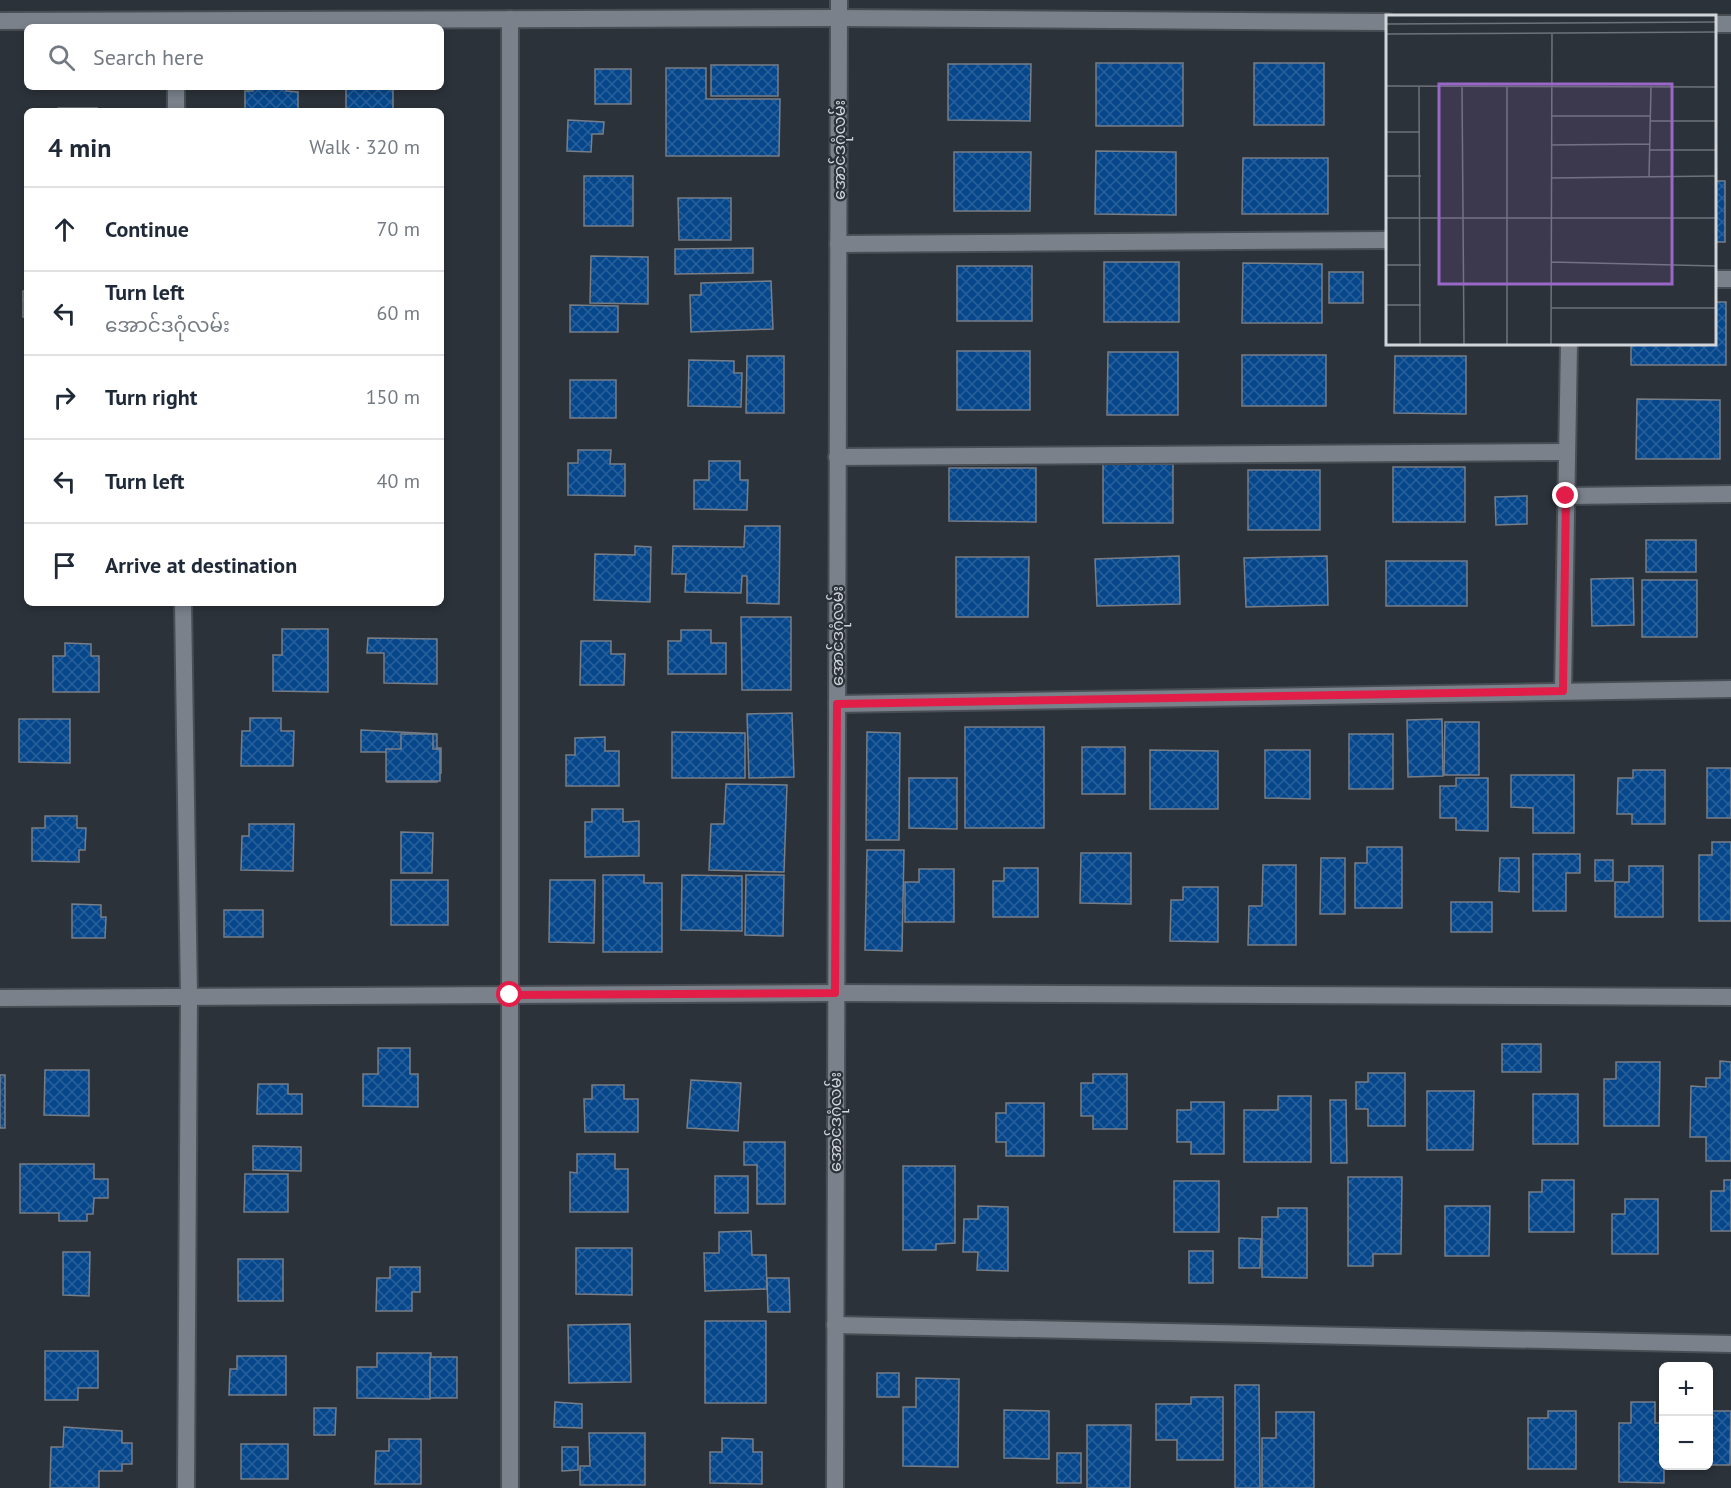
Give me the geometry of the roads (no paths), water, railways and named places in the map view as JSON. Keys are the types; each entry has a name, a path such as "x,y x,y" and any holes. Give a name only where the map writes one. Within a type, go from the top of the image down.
{"street":[{"name":"အောင်ဒဂုံလမ်း","path":"835,1488 839,0"},
{"path":"0,21 175,24 510,19 839,18 1386,22"},
{"path":"510,19 510,1488"},
{"path":"176,90 176,108"},
{"path":"838,244 1386,240"},
{"path":"1563,691 1569,345"},
{"path":"837,457 1567,452"},
{"path":"1566,496 1731,494"},
{"path":"183,606 189,997 186,1488"},
{"path":"837,704 1731,689"},
{"path":"0,998 835,993 1731,997"},
{"path":"835,1325 1731,1344"}]}
